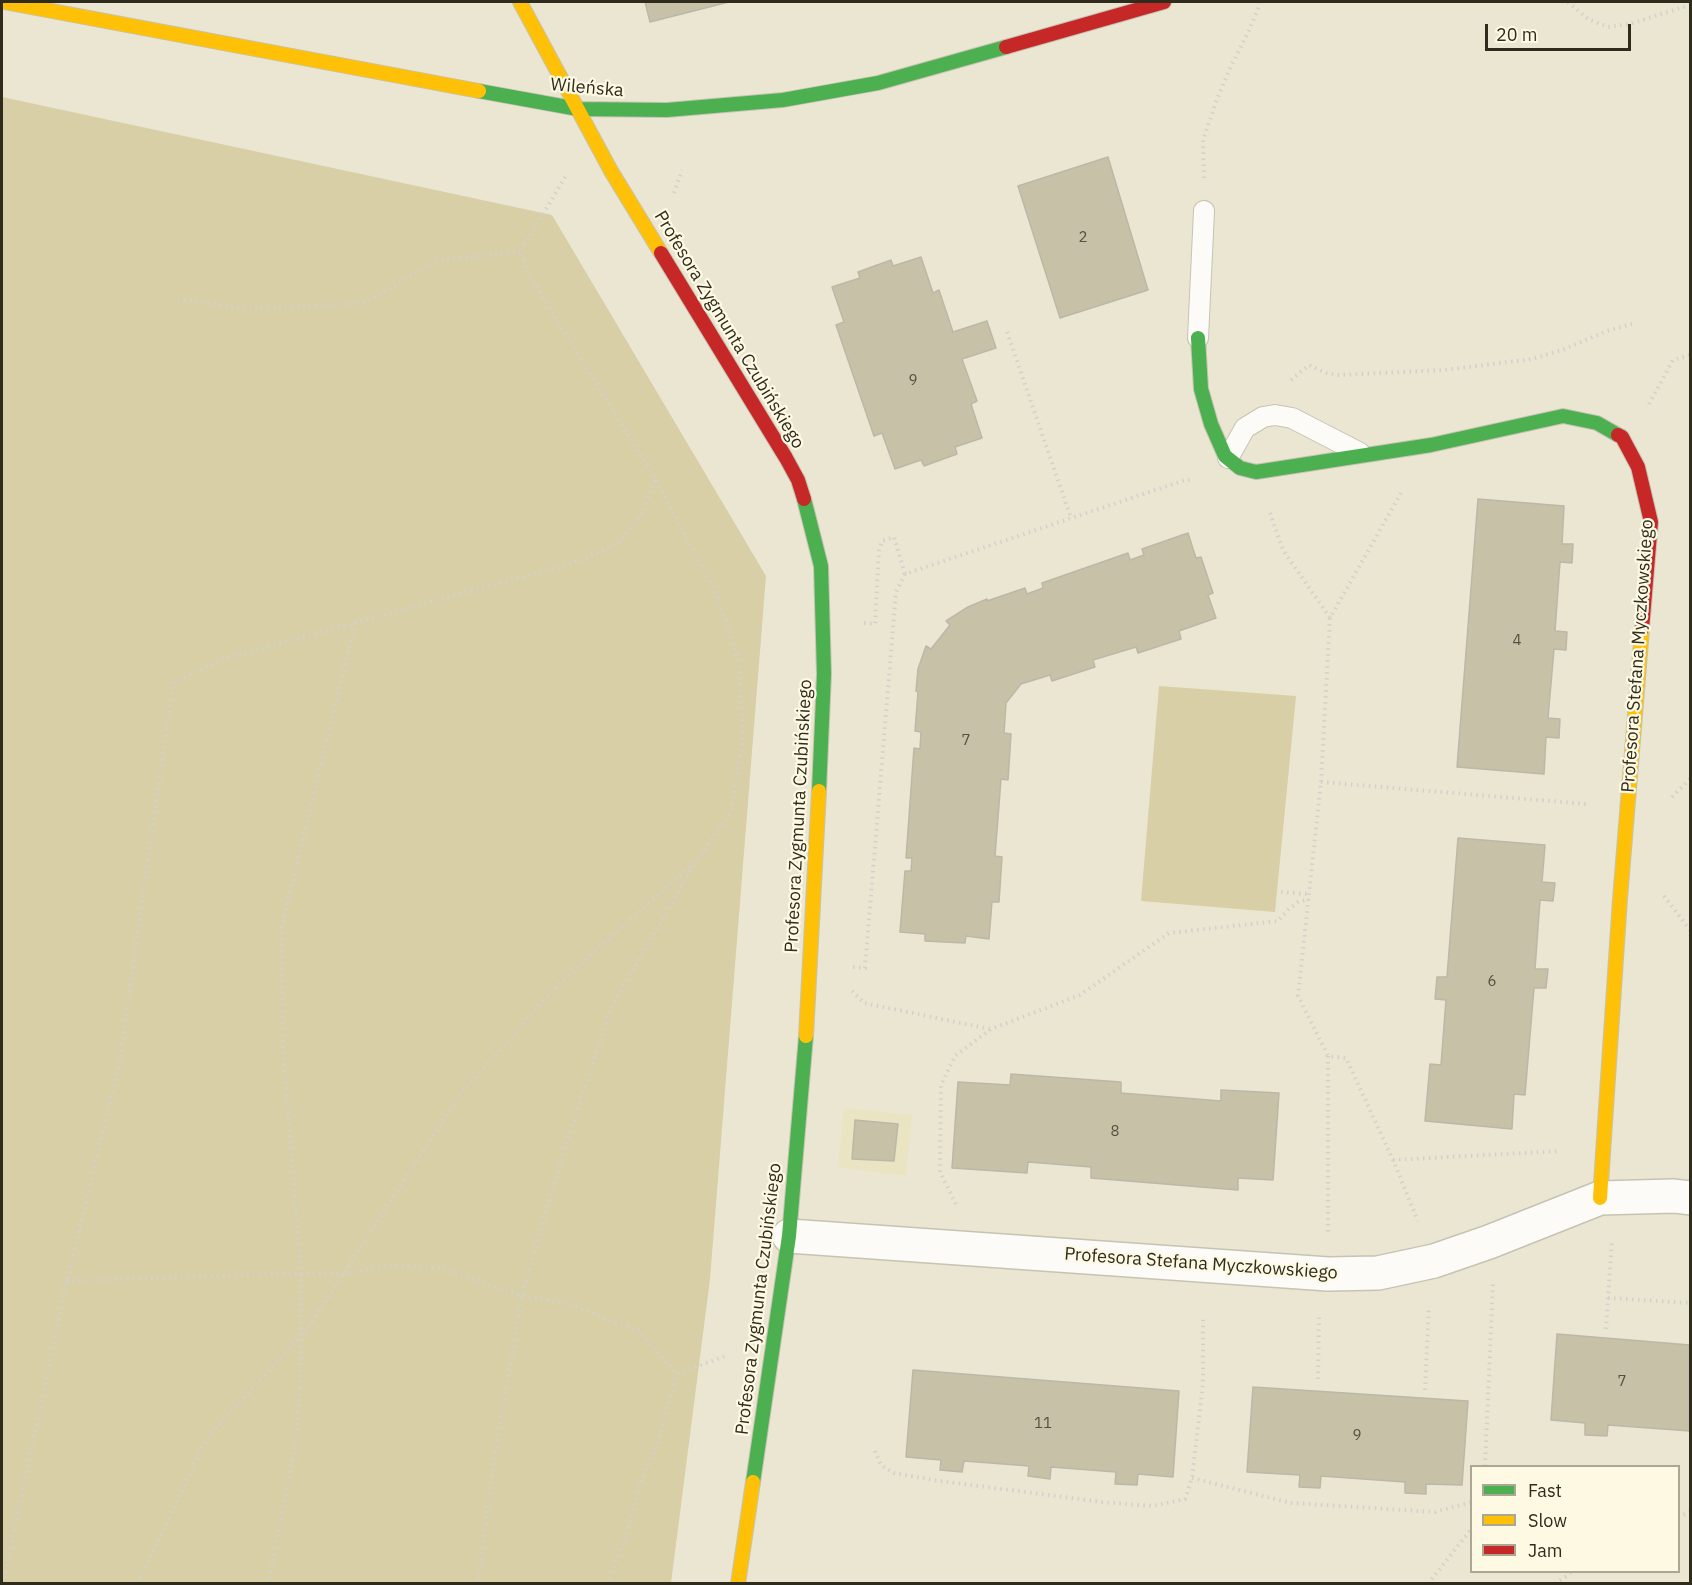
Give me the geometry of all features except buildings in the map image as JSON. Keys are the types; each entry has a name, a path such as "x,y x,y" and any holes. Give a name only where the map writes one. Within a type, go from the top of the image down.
{"street":[{"name":"Wileńska","path":"4,2 578,109 678,109 783,100 878,83 1164,2"},
{"name":"Profesora Zygmunta Czubińskiego","path":"520,2 617,180 798,480 822,566 824,674 810,961 789,1236 738,1584"},
{"path":"1198,338 1200,389 1211,424 1234,463"},
{"name":"Profesora Stefana Myczkowskiego","path":"1234,463 1256,472 1272,471 1431,445 1563,416 1597,423 1622,437 1638,467 1651,522 1600,1198"},
{"name":"Profesora Stefana Myczkowskiego","path":"789,1236 1324,1274 1378,1273 1428,1262 1489,1242 1600,1198 1674,1196 1690,1198"}],"lane":[{"path":"1198,338 1204,211"},
{"path":"1234,463 1245,428 1263,417 1275,415 1292,418 1363,455"}],"path":[{"path":"1568,2 1588,19 1608,27 1630,24 1690,5"},
{"path":"1204,211 1203,140 1216,99 1260,4"},
{"path":"675,201 682,170"},
{"path":"519,252 569,171"},
{"path":"178,299 248,309 364,303 438,260 519,252"},
{"path":"478,1584 494,1459 522,1296 559,1167 612,1006 697,860 731,812 743,740 739,662 717,595 655,478 529,275 519,252"},
{"path":"1263,417 1287,384 1309,365 1326,373 1339,375 1445,370 1532,359 1562,351 1607,331 1632,324"},
{"path":"1007,332 1071,518"},
{"path":"905,574 1185,480 1213,484 1219,482 1234,463"},
{"path":"1256,472 1283,550 1330,618"},
{"path":"3,1584 67,1281 119,1066 173,683 223,659 580,561 618,543 644,513 655,478"},
{"path":"1318,1379 1324,1274 1328,1056 1298,996 1321,782 1330,618 1407,483"},
{"path":"842,966 865,968 896,592 905,574 894,537 882,541 879,550 875,617"},
{"path":"268,1584 296,1443 302,1335 301,1274 283,1047 282,926 355,623"},
{"path":"1678,791 1690,779"},
{"path":"1321,782 1628,808"},
{"path":"138,1584 206,1439 302,1335 459,1096 558,985 697,860"},
{"path":"1281,892 1309,897"},
{"path":"1661,894 1690,930"},
{"path":"958,1212 940,1172 941,1085 955,1056 991,1029 1080,995 1169,933 1278,921 1298,902 1309,897"},
{"path":"848,988 864,1003 991,1029"},
{"path":"1328,1056 1346,1058 1394,1160 1428,1262 1429,1305 1425,1390"},
{"path":"1394,1160 1567,1150"},
{"path":"1606,1329 1612,1233"},
{"path":"1485,1465 1493,1264 1489,1242"},
{"path":"67,1281 344,1274 385,1265 442,1268 522,1296 562,1302 639,1331 677,1374"},
{"path":"1608,1298 1690,1303"},
{"path":"875,1451 881,1465 894,1473 1102,1502 1153,1506 1185,1499 1192,1478 1203,1384 1203,1318"},
{"path":"677,1374 728,1355 772,1351"},
{"path":"607,1584 627,1534 640,1482 657,1445 677,1374"},
{"path":"1192,1478 1291,1503 1435,1512 1470,1503"},
{"path":"1428,1584 1470,1531"},
{"path":"1555,1584 1571,1573"}],"shaded area":[{"path":"2,97 552,215 766,576 710,1279 671,1583 2,1583"},
{"path":"1159,686 1296,696 1275,912 1141,901"},
{"path":"844,1108 912,1115 906,1176 838,1167"}],"traffic: fast":[{"path":"479,91 578,109 667,110 783,100 878,83 1006,47"},
{"path":"1198,338 1201,389 1211,424 1225,456 1240,468 1256,472 1431,445 1563,416 1597,423 1618,435"},
{"path":"804,499 821,566 824,674 819,791"},
{"path":"753,1482 789,1236 806,1036"}],"traffic: slow":[{"path":"4,2 479,91"},
{"path":"520,2 611,171 661,253"},
{"path":"1600,1198 1620,899 1642,629"},
{"path":"806,1036 819,791"},
{"path":"738,1584 753,1482"}],"traffic: jam":[{"path":"1006,47 1164,2"},
{"path":"661,253 786,458 798,480 804,499"},
{"path":"1618,435 1622,437 1638,467 1651,522 1642,629"}]}
